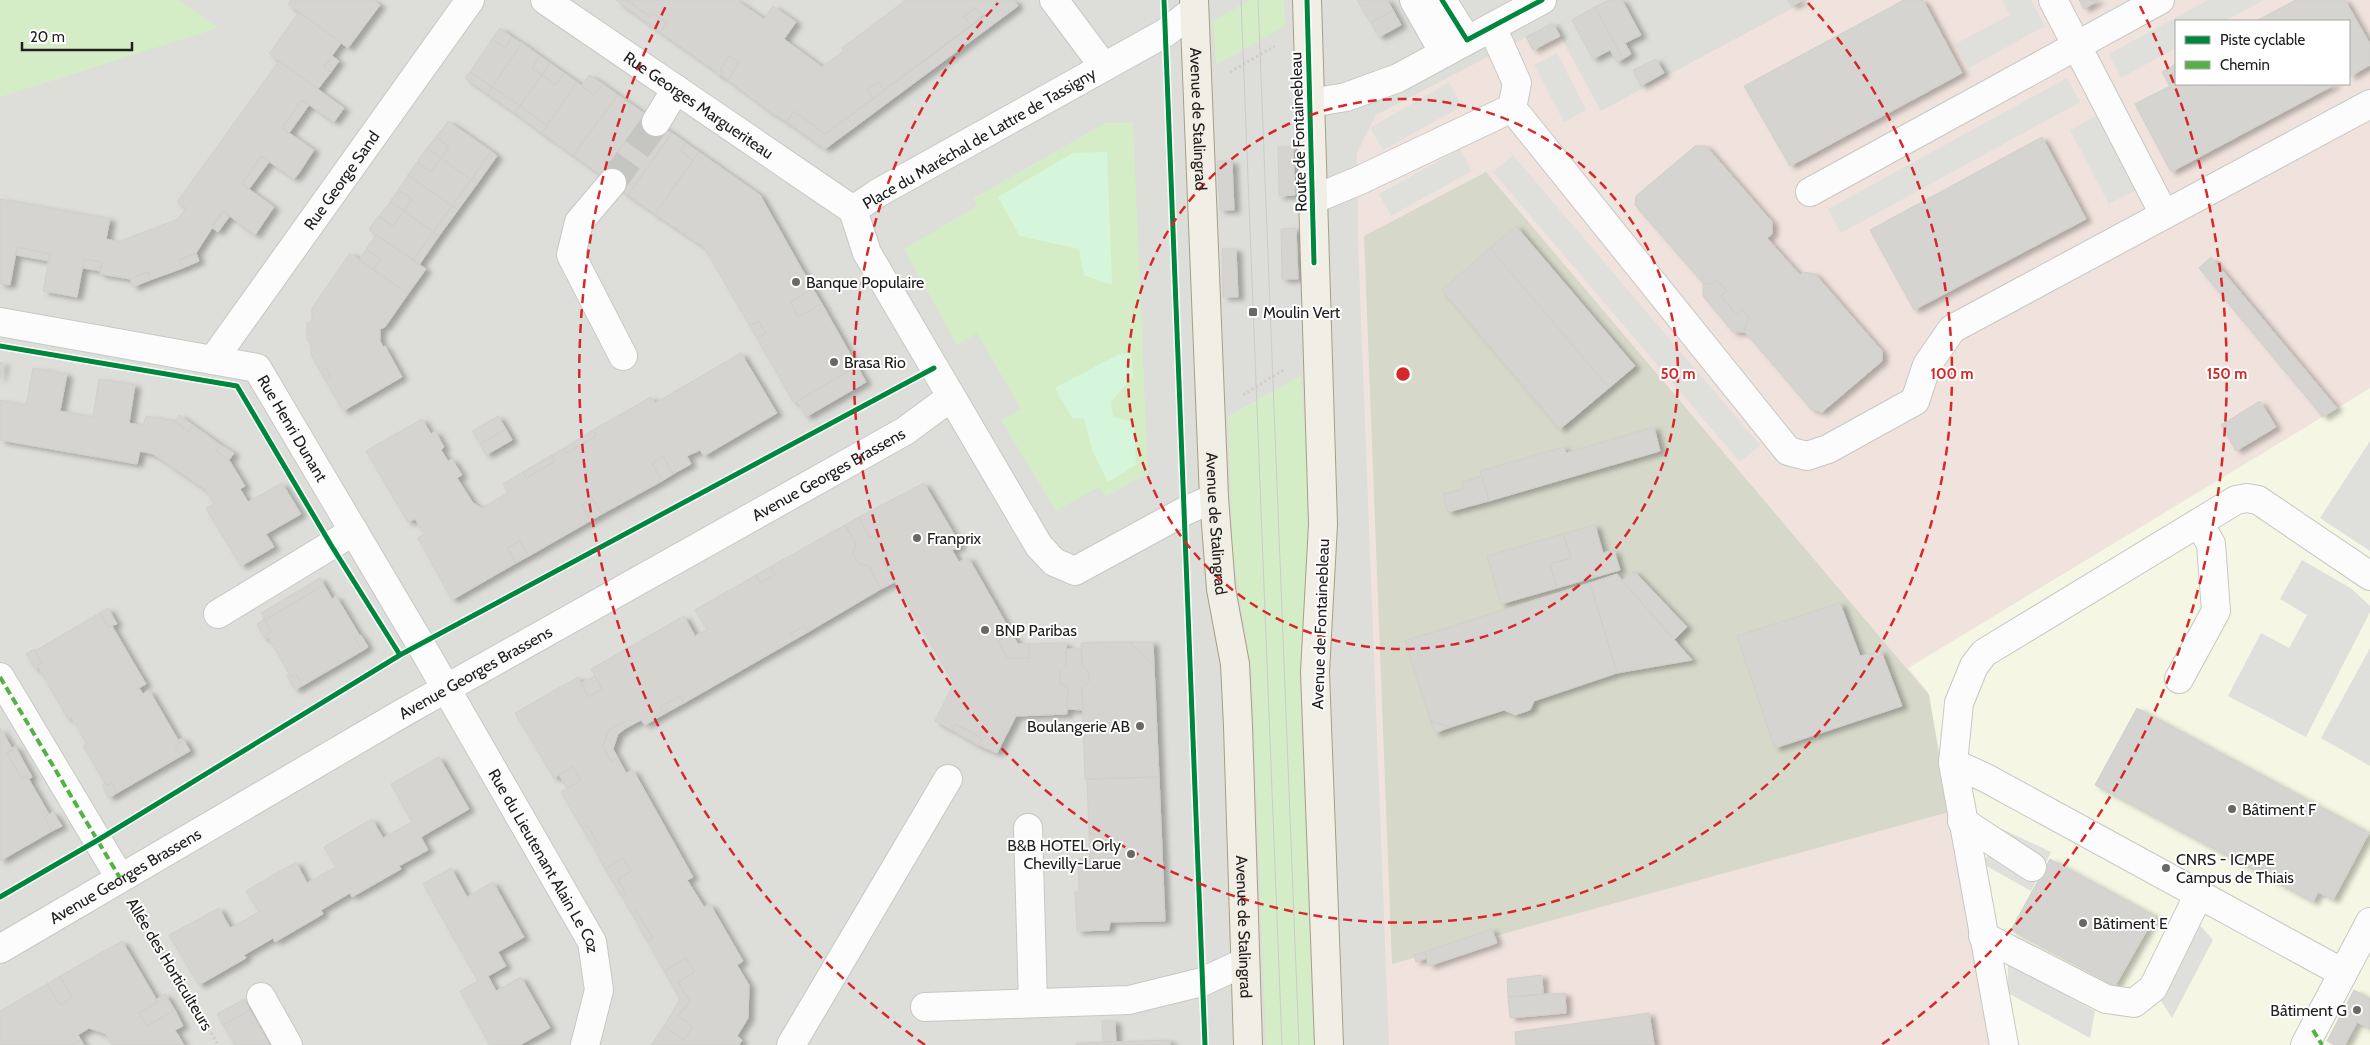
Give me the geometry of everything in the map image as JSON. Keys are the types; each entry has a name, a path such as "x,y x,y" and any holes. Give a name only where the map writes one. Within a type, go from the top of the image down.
{"main road":[{"name":"Route de Fontainebleau","path":"1307,0 1314,263"},
{"name":"Avenue de Stalingrad","path":"1198,3 1198,89 1214,498 1221,589 1235,664 1248,1045"},
{"name":"Avenue de Fontainebleau","path":"1314,263 1323,524 1315,672 1329,1045"}],"street":[{"name":"Rue George Sand","path":"213,360 470,0"},
{"name":"Rue Georges Margueriteau","path":"545,0 853,210"},
{"path":"1054,0 1104,67"},
{"path":"1414,0 1455,46"},
{"path":"1442,0 1455,46"},
{"path":"1493,30 1542,0"},
{"path":"1310,103 1346,97 1398,78 1455,46 1557,0"},
{"path":"2054,0 2164,214"},
{"path":"1810,192 2160,0"},
{"name":"Place du Maréchal de Lattre de Tassigny","path":"1198,3 1165,33 878,193 853,210 867,254 1039,546 1054,562 1075,570 1185,511 1214,498"},
{"path":"1493,30 1517,83 1512,108"},
{"path":"656,122 676,89"},
{"path":"1512,108 1788,451 1806,456 1828,449 1915,401 1927,365 1952,329 2370,104"},
{"path":"1312,200 1358,181 1512,108"},
{"path":"612,183 579,222 572,255 623,356"},
{"name":"Rue Henri Dunant","path":"0,322 257,368 354,531 445,690"},
{"name":"Avenue Georges Brassens","path":"0,948 445,690 905,431 951,397"},
{"path":"2004,1045 1953,763 1959,703 1974,666 1984,653 2236,500 2247,498 2258,500 2370,576"},
{"path":"2179,679 2216,611 2212,544 2199,524"},
{"path":"218,614 354,531"},
{"name":"Allée des Horticulteurs","path":"0,676 120,878"},
{"name":"Rue du Lieutenant Alain Le Coz","path":"445,690 592,942 599,990 585,1045"},
{"path":"1953,763 1986,778 2343,973"},
{"path":"791,1045 948,779"},
{"path":"1962,821 2032,867"},
{"path":"1028,828 1033,1003"},
{"path":"1983,936 2106,999 2134,1003 2152,988 2199,894"},
{"path":"2305,1045 2370,922"},
{"path":"925,1007 1130,1000 1202,982 1245,962"},
{"path":"261,998 288,1045"}],"path":[{"path":"1198,89 1308,29"},
{"path":"1211,414 1317,349"}],"shaded area":[{"path":"0,0 2370,0 2370,1045 0,1045"},
{"path":"1808,0 2370,0 2370,388 1908,668 1928,691 1994,1045 1389,1045 1358,241 1357,153 1376,115 1553,23 1601,111"},
{"path":"2002,0 2031,0 2045,26 1969,68 1955,44 2010,15"},
{"path":"2208,0 2264,0 2227,20 2175,20 2175,49 2121,78 2109,54"},
{"path":"1557,53 1586,110 1564,122 1534,65"},
{"path":"2067,78 2080,102 1841,233 1828,209"},
{"path":"1449,82 1462,106 1383,150 1370,128"},
{"path":"2096,116 2136,190 2109,204 2070,130"},
{"path":"1460,149 1472,171 1391,216 1379,194"},
{"path":"1513,155 1760,445 1740,462 1493,172"},
{"path":"1486,172 1929,695 1949,812 1392,964 1364,236"},
{"name":"CNRS - ICMPE Campus de Thiais","path":"2370,388 2370,1045 1994,1045 1928,692 1908,668"},
{"path":"2370,441 2370,551 2320,518"},
{"path":"2302,560 2352,589 2370,606 2370,612 2306,737 2228,696 2261,633 2289,648 2307,615 2280,599"},
{"path":"2370,648 2370,766 2321,738"},
{"path":"2002,829 2051,852 2031,891 1983,864"},
{"path":"2199,924 2213,940 2172,1018 2160,999"},
{"path":"2008,964 2095,1011 2090,1038 2008,993"}],"green space":[{"path":"0,0 179,0 218,28 0,97"},
{"path":"1250,0 1284,0 1285,26 1216,65 1213,21"},
{"path":"1105,123 1133,123 1148,473 1106,497 1099,487 1056,511 1001,420 1021,409 977,333 957,345 904,249 977,206 974,198"},
{"path":"1107,152 1112,285 1084,275 1079,249 1020,236 998,197 1073,153"},
{"path":"1119,354 1131,354 1133,376 1111,402 1113,417 1134,422 1136,465 1108,482 1093,452 1084,419 1072,418 1055,388"},
{"path":"1301,376 1308,473 1309,551 1300,684 1314,1045 1266,1045 1252,674 1233,554 1228,416"}],"building":[{"path":"291,0 373,0 380,5 348,48 288,4"},
{"path":"616,0 627,0 650,17 653,13 667,23 660,32"},
{"path":"627,0 736,0 764,19 773,6 796,22 784,39 822,67 844,51 842,48 906,0 999,0 995,3 997,7 982,16 976,8 964,16 971,25 884,90 878,82 867,90 873,99 825,134 794,111 787,122 771,112 728,80 739,62 729,56 720,70 723,71 720,76 660,32 667,23 653,13 650,17"},
{"path":"999,0 1014,0 1018,6 825,149 787,122 794,111 825,134 997,7 995,3"},
{"path":"1357,0 1387,0 1393,10 1371,23"},
{"path":"1609,0 1622,0 1641,35 1625,43 1631,54 1623,59 1595,7"},
{"path":"1788,0 1803,0 1792,6"},
{"path":"1904,0 1923,0 1962,73 1790,166 1744,86"},
{"path":"2079,0 2099,0 2084,9"},
{"path":"2296,0 2345,0 2370,44 2370,65 2350,76 2350,20 2258,20"},
{"path":"1595,7 1623,59 1617,62 1610,50 1593,59 1572,20"},
{"path":"976,8 982,16 971,25 964,16"},
{"path":"1393,10 1401,25 1379,37 1371,23"},
{"path":"299,12 341,43 324,67 331,72 318,89 269,54"},
{"path":"1553,23 1560,36 1533,50 1526,37"},
{"path":"500,28 512,37 505,48 492,39"},
{"path":"512,37 522,43 492,87 470,72 492,39 505,48"},
{"path":"522,43 540,56 532,68 542,75 520,106 492,87"},
{"path":"332,56 339,61 331,72 324,67"},
{"path":"540,56 550,63 542,75 532,68"},
{"path":"729,56 739,62 728,80 721,75 723,71 720,70"},
{"path":"1656,59 1664,73 1641,86 1633,70"},
{"path":"279,61 344,108 334,122 302,100 282,128 314,150 294,179 261,156 242,184 274,207 255,235 223,211 196,253 179,260 183,268 150,280 148,272 130,279 100,274 102,262 84,259 77,297 43,291 50,254 17,247 10,285 0,284 0,199 110,219 106,239 118,242 178,219 186,208 177,202"},
{"path":"550,63 564,73 556,85 542,75"},
{"path":"2175,65 2175,85 2334,85 2171,172 2135,104 2170,86 2162,72"},
{"path":"470,72 492,87 488,94 465,78"},
{"path":"564,73 577,82 547,126 520,106 542,75 556,85"},
{"path":"589,75 603,84 594,95 581,86"},
{"path":"577,82 594,95 603,84 618,95 573,155 542,133"},
{"path":"878,82 884,90 873,99 867,90"},
{"path":"492,87 520,106 515,113 488,94"},
{"path":"618,95 645,114 601,175 573,155"},
{"path":"302,100 309,105 289,133 282,128"},
{"path":"520,106 547,126 542,133 515,113"},
{"path":"645,114 672,133 628,195 601,175"},
{"path":"448,121 491,151 471,180 441,158 449,147 436,137"},
{"path":"672,133 686,143 681,151 693,160 655,214 628,195"},
{"path":"436,137 449,147 441,158 427,148"},
{"path":"2042,137 2086,219 1914,310 1870,230"},
{"path":"686,143 699,152 693,160 681,151"},
{"path":"1695,146 1706,146 1772,222 1772,234 1767,238 1800,275 1803,272 1815,274 1882,351 1882,361 1822,412 1811,409 1745,332 1746,323 1750,319 1742,309 1736,314 1721,296 1727,291 1717,280 1712,284 1703,283 1635,205 1636,196"},
{"path":"1278,147 1293,147 1295,195 1279,196"},
{"path":"427,148 441,158 431,172 417,162"},
{"path":"491,151 497,156 477,184 471,180"},
{"path":"699,152 760,195 813,289 791,302 798,317 822,304 857,366 794,403 757,338 766,334 759,321 750,326 704,247 655,214"},
{"path":"261,156 269,162 249,189 242,184"},
{"path":"441,158 471,180 452,206 408,175 417,162 431,172"},
{"path":"1217,161 1232,161 1234,210 1220,210"},
{"path":"408,175 452,206 433,232 404,211 412,199 398,190"},
{"path":"471,180 477,184 458,210 452,206"},
{"path":"398,190 412,199 404,211 390,202"},
{"path":"390,202 404,211 393,226 379,216"},
{"path":"452,206 458,210 439,236 433,232"},
{"path":"223,211 229,217 218,232 211,227"},
{"path":"404,211 433,232 413,260 369,230 378,216 393,226"},
{"path":"1516,226 1635,366 1609,388 1490,248"},
{"path":"1296,228 1298,279 1282,279 1281,229"},
{"path":"433,232 439,236 419,265 413,260"},
{"path":"376,235 426,269 408,294 373,269 381,259 366,249"},
{"path":"17,247 50,254 49,261 16,255"},
{"path":"1490,248 1609,388 1560,429 1442,290"},
{"path":"366,249 381,259 373,269 359,260"},
{"path":"1222,249 1236,249 1238,297 1223,297"},
{"path":"196,253 199,261 183,268 179,260"},
{"path":"350,253 408,294 385,327 380,329 380,341 383,347 385,346 402,377 343,411 325,379 331,377 326,368 320,371 311,354 311,342 307,340 307,323 312,321 312,308"},
{"path":"2211,257 2337,408 2323,417 2199,268"},
{"path":"84,259 102,262 100,271 83,268"},
{"path":"148,272 150,280 133,287 130,279"},
{"path":"1717,280 1727,291 1721,296 1736,314 1742,309 1750,319 1746,323 1745,332 1733,332 1703,296 1703,283 1712,284"},
{"path":"813,289 822,304 798,317 791,302"},
{"path":"759,321 766,334 757,338 750,326"},
{"path":"741,353 777,413 704,456 700,450 687,456 691,464 673,474 663,456 652,463 662,481 602,514 592,498 582,505 590,521 529,556 520,541 507,548 516,563 452,600 418,538 425,534 415,519 408,522 366,451 422,419 431,434 435,431 444,447 441,450 448,461 452,459 462,475 457,478 473,503 482,508 508,493 503,484 523,472 527,478 555,461 552,455 564,448 567,453 596,436 593,430 651,397 655,403"},
{"path":"0,362 3,363 0,379"},
{"path":"857,366 866,382 806,417 797,401"},
{"path":"33,368 67,374 60,411 93,417 99,379 135,385 129,423 143,426 146,416 175,421 189,432 193,425 221,445 216,451 229,460 245,486 240,489 248,502 282,483 301,514 266,534 274,547 241,566 206,508 214,504 206,490 153,454 140,451 137,464 0,440 0,400 26,406"},
{"path":"326,368 331,377 325,379 320,371"},
{"path":"2260,401 2276,427 2236,451 2221,425"},
{"path":"179,415 193,425 189,432 175,421"},
{"path":"498,416 506,429 480,444 472,431"},
{"path":"1654,427 1660,451 1489,501 1480,471 1564,447 1566,453"},
{"path":"506,429 512,440 486,455 480,444"},
{"path":"593,430 596,436 567,453 564,448"},
{"path":"221,445 234,453 229,460 216,451"},
{"path":"552,455 555,461 527,478 523,472"},
{"path":"663,456 673,474 662,481 652,463"},
{"path":"1482,476 1489,501 1448,512 1443,494 1463,489 1461,483"},
{"path":"924,483 961,546 952,550 959,562 968,557 1012,634 998,641 1007,658 1029,658 1029,644 1066,643 1066,665 1060,671 1060,683 1068,688 1067,714 1016,716 997,753 978,745 982,738 955,724 952,730 935,721 954,683 881,558 884,549 876,538 869,537 859,517"},
{"path":"592,498 602,514 590,521 582,505"},
{"path":"859,517 869,537 876,538 884,549 881,558 895,582 881,589 869,566 859,564 853,553 856,544 845,525"},
{"path":"845,525 856,544 853,553 859,564 869,566 881,589 808,632 805,626 790,634 794,640 684,703 680,696 660,707 664,714 645,725 641,720 626,728 622,722 608,731 603,747 611,761 618,758 626,773 633,770 693,877 687,880 704,907 710,904 743,961 737,965 749,985 748,1018 737,1036 742,1040 739,1045 651,1045 664,1026 684,1040 693,1027 678,1016 690,1001 678,982 695,972 686,958 664,971 647,941 653,938 636,911 632,914 622,897 626,894 618,879 631,871 623,858 605,869 594,848 599,845 587,825 582,828 561,792 581,780 573,767 554,778 515,713 578,677 589,697 602,689 591,669 684,616 695,636 707,630 695,610 756,575 760,583 775,575 770,567"},
{"path":"1595,525 1603,553 1614,550 1620,570 1557,588 1550,564 1571,558 1563,534"},
{"path":"1563,534 1571,558 1550,564 1557,588 1501,604 1487,556"},
{"path":"520,541 529,556 516,563 507,548"},
{"path":"770,567 775,575 760,583 756,575"},
{"path":"1634,571 1687,627 1674,640 1622,580"},
{"path":"1617,574 1692,660 1617,673 1590,583"},
{"path":"320,578 324,585 265,620 261,613"},
{"path":"1590,583 1617,673 1534,701 1530,710 1515,715 1504,710 1451,727 1431,721 1405,641"},
{"path":"324,585 332,599 336,596 360,636 355,638 362,651 302,686 296,674 291,677 267,635 271,632 265,620"},
{"path":"1840,603 1860,656 1881,651 1902,706 1775,748 1737,636"},
{"path":"108,608 117,624 108,627 100,613"},
{"path":"100,613 108,627 112,626 146,684 139,688 143,694 149,690 180,743 175,746 181,756 117,793 112,783 107,786 83,746 87,744 71,717 68,719 37,665 42,663 35,651"},
{"path":"264,619 271,632 267,635 269,637 265,639 257,624"},
{"path":"805,626 808,632 794,640 790,634"},
{"path":"1012,634 1018,644 1029,644 1029,658 1007,658 998,641"},
{"path":"361,635 368,647 362,651 355,638"},
{"path":"1129,642 1154,666 1159,777 1085,779 1082,688 1089,681 1088,671 1082,666 1081,643"},
{"path":"1129,642 1153,642 1154,666"},
{"path":"34,649 42,663 37,665 39,668 35,669 26,654"},
{"path":"1066,649 1082,649 1082,666 1088,671 1089,681 1082,688 1083,710 1067,709 1068,688 1060,683 1060,671 1066,665"},
{"path":"290,674 291,677 296,674 302,686 295,690 287,676"},
{"path":"595,676 602,689 589,697 581,683"},
{"path":"680,696 684,703 664,714 660,707"},
{"name":"Bâtiment F","path":"2137,708 2369,833 2333,900 2318,892 2313,902 2095,785"},
{"path":"1431,721 1451,727 1435,733"},
{"path":"622,722 626,728 618,734 613,749 618,758 611,761 603,747 608,731"},
{"path":"955,724 982,738 978,745 952,730"},
{"path":"0,728 13,750 7,753 22,779 27,776 49,814 44,817 52,831 0,861"},
{"path":"183,738 190,751 181,756 175,746 180,743 178,740"},
{"path":"15,746 32,777 29,779 27,776 22,779 7,753"},
{"path":"439,757 469,809 421,837 428,850 399,866 401,869 352,897 350,893 321,910 323,914 275,942 273,938 244,955 246,958 199,985 169,935 219,908 230,928 259,912 246,891 296,862 307,883 336,867 324,847 372,819 383,838 412,822 391,784"},
{"path":"573,767 581,780 567,789 559,775"},
{"path":"1159,777 1165,921 1110,922 1109,930 1077,931 1075,892 1079,892 1078,859 1090,859 1087,779"},
{"path":"105,783 107,786 112,783 117,793 109,798 102,785"},
{"path":"53,812 62,826 52,831 44,817"},
{"path":"587,825 599,845 594,848 582,828"},
{"path":"623,858 631,871 618,879 626,894 622,897 605,869"},
{"name":"Bâtiment E","path":"2050,859 2155,916 2115,986 2011,930"},
{"path":"451,868 467,897 493,882 524,937 498,952 506,966 488,976 496,991 521,977 550,1028 520,1045 490,1045 460,991 478,981 423,884"},
{"path":"636,911 653,938 647,941 632,914"},
{"path":"1492,929 1497,943 1429,966 1425,952"},
{"path":"122,941 158,1002 139,1013 147,1026 175,1010 183,1026 175,1030 184,1045 112,1045 106,1034 89,1028 78,1035 81,1040 71,1045 0,1045 0,1011 47,984 60,1005 72,997 60,976"},
{"path":"1425,952 1427,958 1416,962 1414,955"},
{"path":"686,958 695,972 678,982 690,1001 678,1016 693,1027 684,1040 664,1026 680,999 664,971"},
{"path":"1542,975 1543,994 1508,997 1507,979"},
{"path":"60,976 72,997 60,1005 47,984"},
{"name":"Bâtiment G","path":"2354,990 2370,999 2370,1029 2357,1022 2345,1045 2335,1045 2327,1041"},
{"path":"1565,993 1566,1013 1510,1018 1508,997"},
{"path":"165,994 175,1010 147,1026 139,1013 158,1002 157,999"},
{"path":"244,999 250,1010 223,1025 217,1014"},
{"path":"250,1010 270,1045 235,1045 223,1025"},
{"path":"1649,1013 1654,1045 1516,1045 1515,1032"},
{"path":"1102,1021 1115,1021 1116,1042 1103,1042"},
{"path":"81,1040 84,1045 71,1045"},
{"path":"1170,1040 1170,1045 1076,1045 1076,1043"}],"tunnel":[{"path":"612,183 656,122"}],"tram line":[{"path":"1241,0 1282,1045"},
{"path":"1258,0 1299,1045"}],"marked path":[{"path":"0,677 120,878"},
{"path":"2313,1030 2322,1045"}],"cycle path":[{"path":"1164,0 1205,1045"},
{"path":"1307,0 1314,263"},
{"path":"1442,0 1467,40 1542,0"},
{"path":"0,346 237,386 331,545 400,655"},
{"path":"0,897 98,840 400,655 934,368"}],"place":[{"name":"Banque Populaire","path":"796,282"},
{"name":"Moulin Vert","path":"1253,312"},
{"name":"Brasa Rio","path":"834,362"},
{"name":"Franprix","path":"917,538"},
{"name":"BNP Paribas","path":"985,630"},
{"name":"Boulangerie AB","path":"1140,726"},
{"name":"Bâtiment F","path":"2232,809"},
{"name":"B&B HOTEL Orly Chevilly-Larue","path":"1131,854"},
{"name":"CNRS - ICMPE Campus de Thiais","path":"2166,868"},
{"name":"Bâtiment E","path":"2083,923"},
{"name":"Bâtiment G","path":"2357,1010"}]}
